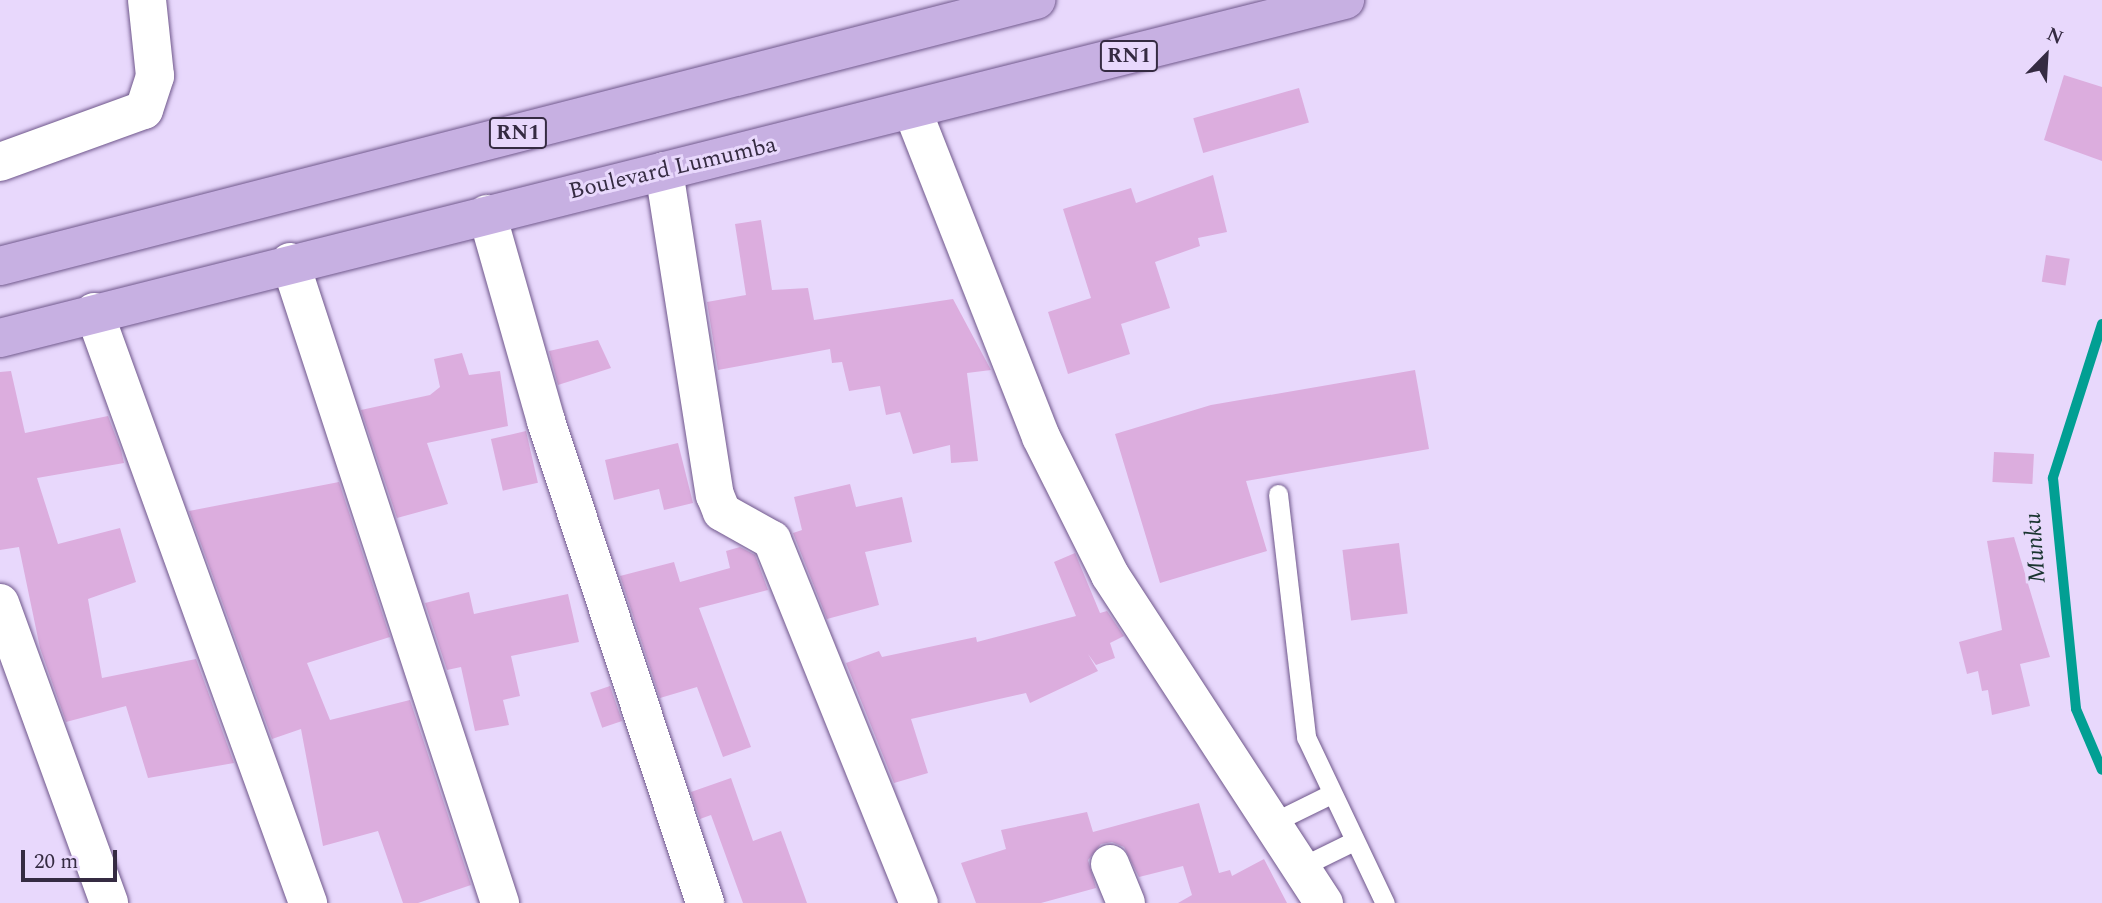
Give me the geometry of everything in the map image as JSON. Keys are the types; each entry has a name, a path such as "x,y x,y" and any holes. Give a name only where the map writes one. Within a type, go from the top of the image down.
{"highway":[{"name":"RN1","path":"0,266 1036,0"},
{"name":"Boulevard Lumumba","path":"0,338 290,262 913,112 1345,0"}],"street":[{"path":"0,162 144,110 155,76 147,0"},
{"path":"913,112 1041,437 1104,564 1324,903"},
{"path":"664,171 715,495 722,512 772,540 919,903"},
{"path":"486,214 551,435 705,903"},
{"path":"290,262 500,903"},
{"path":"94,312 308,903"},
{"path":"0,603 109,903"},
{"path":"1110,864 1126,903"}],"lane":[{"path":"1278,494 1296,687 1306,737 1385,903"},
{"path":"1272,823 1331,794"},
{"path":"1301,867 1354,841"}],"building":[{"path":"2064,75 2102,87 2102,161 2044,140"},
{"path":"1299,88 1309,123 1203,153 1193,118"},
{"path":"1213,175 1227,232 1198,238 1200,246 1155,262 1170,308 1121,324 1130,354 1068,374 1048,312 1091,298 1063,209 1131,188 1136,203"},
{"path":"761,220 772,290 808,288 814,320 953,299 991,370 967,373 978,461 951,463 950,445 913,454 900,412 886,415 880,386 849,391 842,362 832,363 830,349 718,370 707,302 746,295 735,224"},
{"path":"2046,255 2070,259 2065,285 2042,282"},
{"path":"598,340 611,368 558,385 549,351"},
{"path":"462,353 469,375 500,371 508,426 427,443 448,504 397,518 361,410 430,395 440,387 434,359"},
{"path":"1415,370 1429,449 1246,481 1267,551 1160,583 1115,434 1211,405"},
{"path":"11,371 25,433 108,416 121,450 124,463 37,478 58,544 120,528 136,582 88,599 102,678 196,659 234,763 148,778 126,706 66,722 40,648 19,547 0,550 0,372"},
{"path":"526,431 538,483 503,491 491,439"},
{"path":"678,443 693,503 664,510 659,489 614,500 605,460"},
{"path":"1994,452 2034,454 2032,484 1992,482"},
{"path":"339,482 390,637 307,663 330,720 410,700 471,885 418,903 403,903 378,831 323,846 301,729 272,739 189,511"},
{"path":"850,484 856,507 902,497 912,542 865,552 879,605 827,619 793,533 802,530 794,497"},
{"path":"2014,537 2050,657 2020,664 2030,706 1992,715 1988,690 1982,691 1978,671 1967,674 1959,642 2002,630 1987,541"},
{"path":"1399,543 1408,613 1351,620 1342,550"},
{"path":"740,547 755,555 768,590 699,608 751,747 723,757 697,687 660,698 620,576 674,562 680,582 730,568 726,551"},
{"path":"1075,553 1100,613 1107,611 1124,636 1110,643 1115,658 1096,665 1088,654 1098,671 1030,703 1026,693 911,719 928,773 894,783 846,663 879,651 882,657 976,637 977,642 1076,616 1054,562"},
{"path":"469,592 474,614 568,594 579,642 511,656 520,696 503,700 509,725 475,731 461,667 447,670 425,603"},
{"path":"610,686 622,721 602,728 590,693"},
{"path":"731,778 753,841 781,831 807,903 743,903 711,815 700,819 691,792"},
{"path":"1199,803 1219,873 1230,870 1232,876 1264,859 1287,903 1178,903 1192,895 1183,866 1139,877 1124,847 1112,842 1101,844 1088,860 1096,888 1041,903 976,903 961,863 1006,849 1001,830 1087,812 1093,832"}],"waterway":[{"name":"Munku","path":"2102,324 2053,478 2076,709 2102,770"}]}
